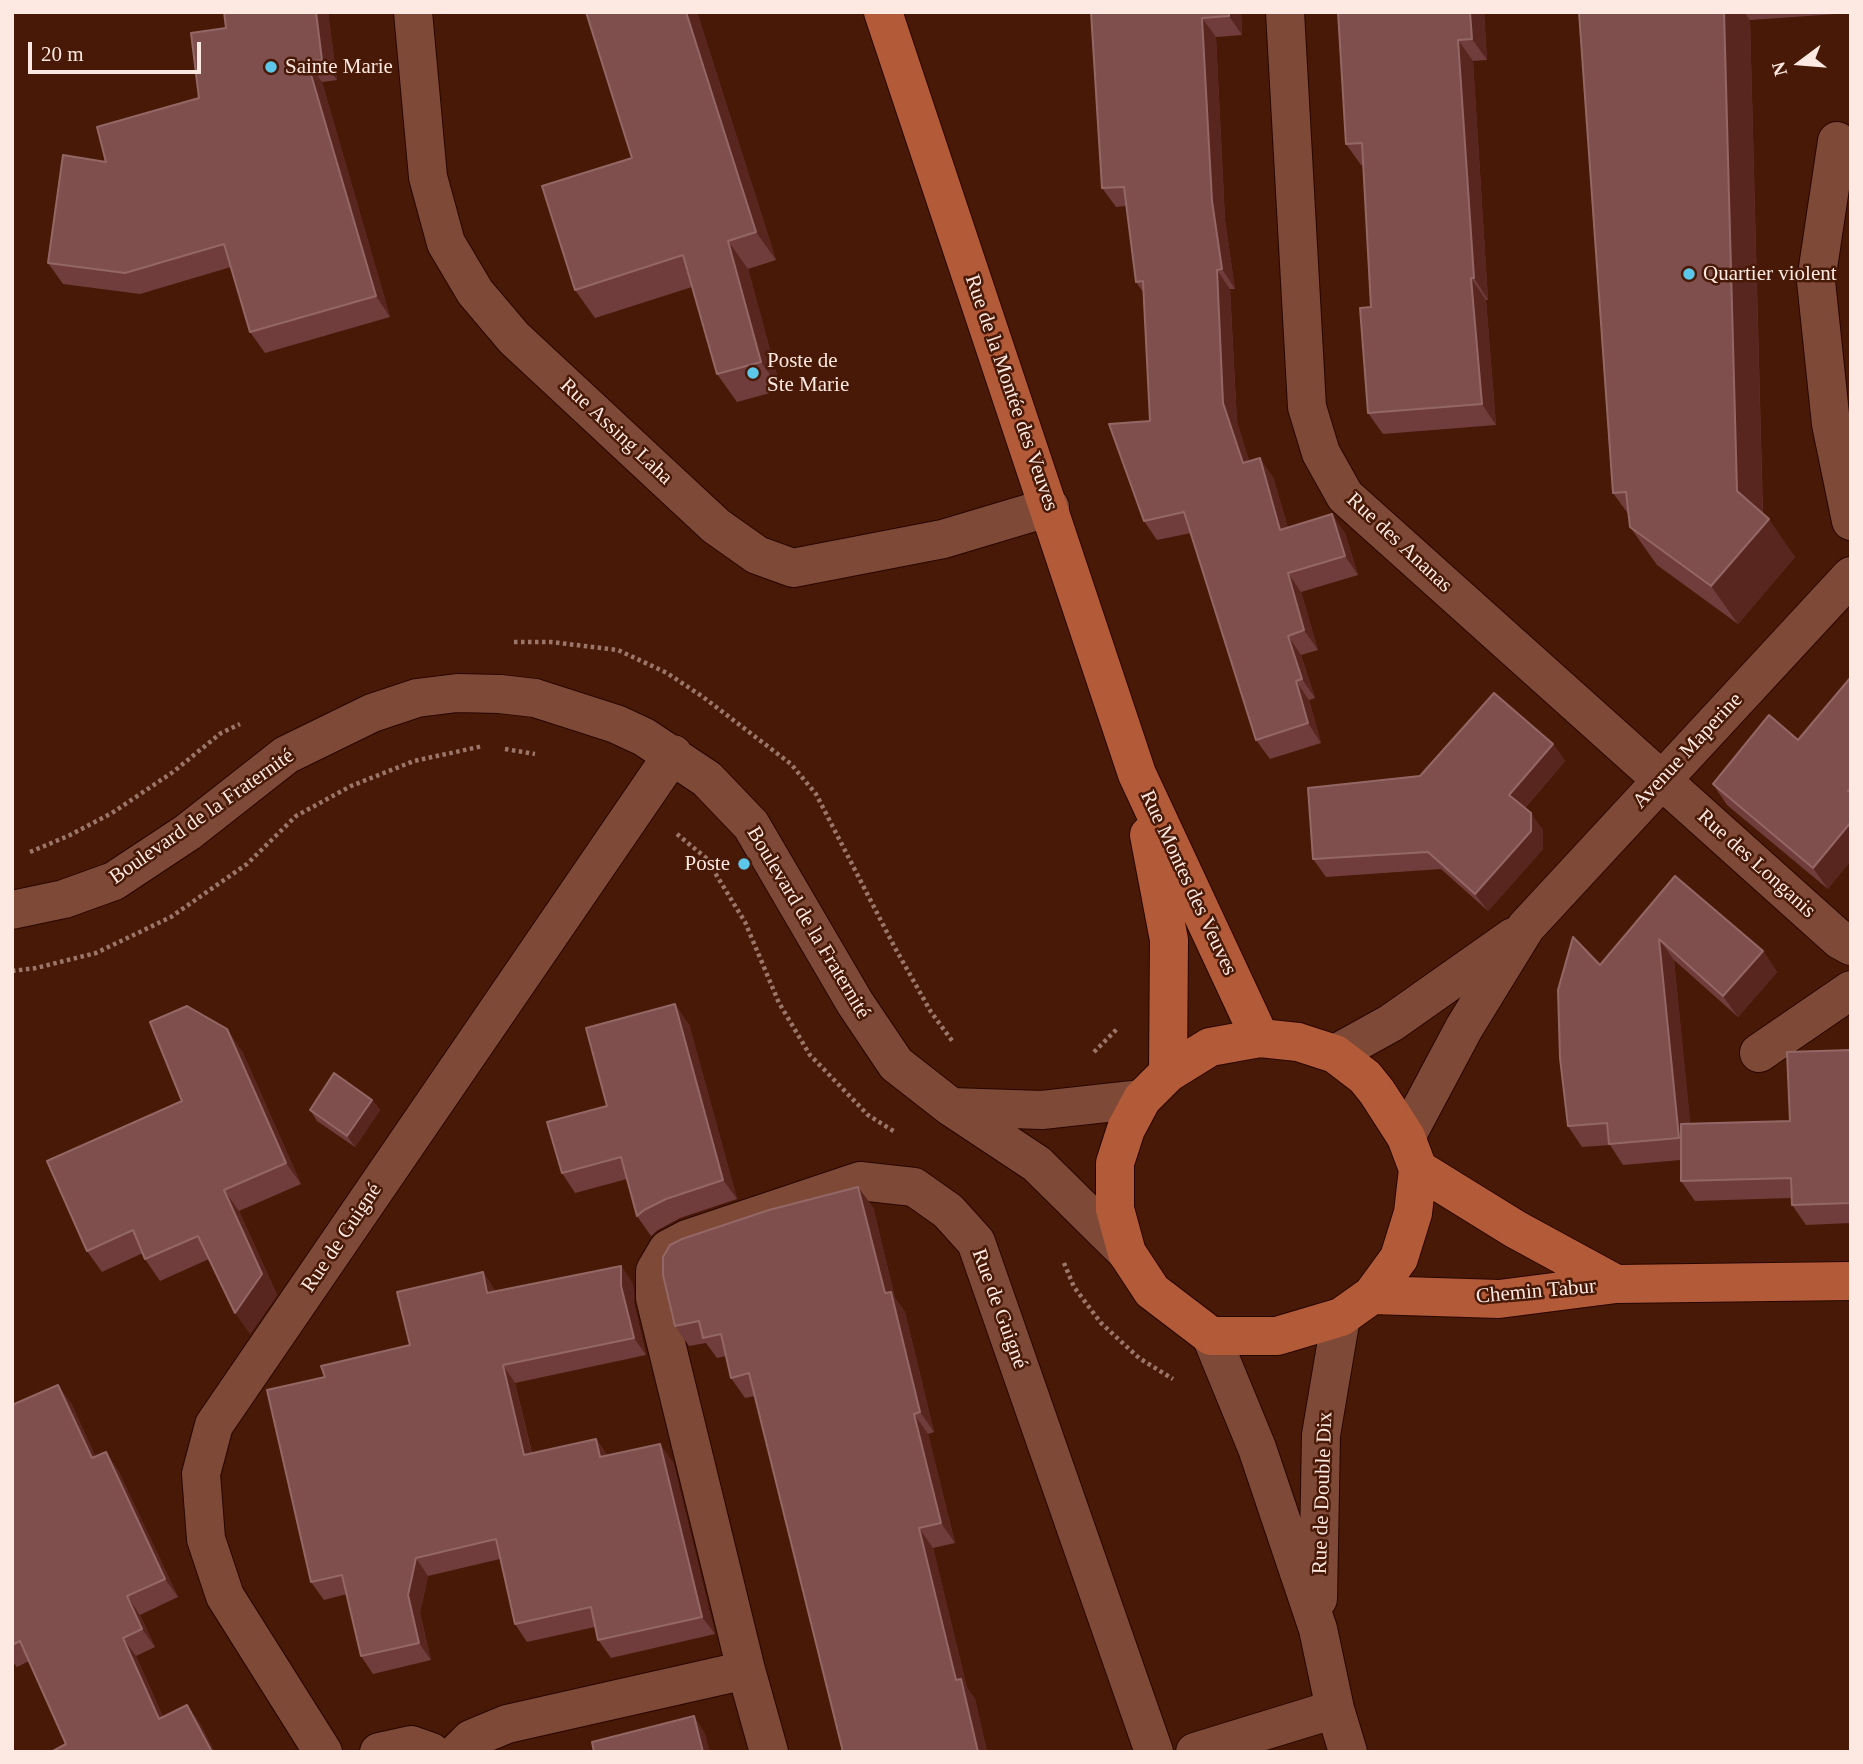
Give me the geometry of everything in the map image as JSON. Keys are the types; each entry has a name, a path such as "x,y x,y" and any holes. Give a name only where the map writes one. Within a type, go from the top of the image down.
{"main road":[{"name":"Rue de la Montée des Veuves","path":"883,12 1137,774"},
{"name":"Rue Montes des Veuves","path":"1137,774 1260,1038"},
{"name":"Rue Montes des Veuves","path":"1137,774 1168,940 1155,1086"},
{"path":"1260,1038 1298,1042 1335,1054 1365,1077 1377,1091 1412,1153 1413,1213 1399,1258 1372,1295 1341,1317 1277,1336 1211,1336 1152,1291 1127,1253 1115,1209 1115,1163 1126,1129 1155,1086 1210,1047 1260,1038"},
{"name":"Chemin Tabur","path":"1412,1153 1515,1229 1616,1283"},
{"name":"Chemin Tabur","path":"1372,1295 1499,1299 1616,1283 1851,1281"}],"street":[{"name":"Rue Assing Laha","path":"413,12 428,177 446,243 475,292 514,338 716,526 757,555 793,568 943,539 1049,507"},
{"name":"Rue des Ananas","path":"1285,12 1307,407 1321,453 1345,496 1662,779"},
{"path":"1837,141 1816,281 1831,424 1851,521"},
{"name":"Avenue Maperine","path":"1412,1153 1464,1028 1526,928 1851,576"},
{"name":"Boulevard de la Fraternité","path":"12,910 64,899 114,881 188,832 286,755 372,713 418,698 457,693 535,698 616,724 644,737 707,779 751,825 855,1003 896,1064 951,1107 1037,1164 1127,1253"},
{"name":"Rue de Guigné","path":"323,1752 225,1596 206,1539 201,1474 214,1425 673,754"},
{"name":"Rue des Longanis","path":"1662,779 1840,940 1851,946"},
{"name":"Avenue Maperine","path":"1335,1054 1391,1023 1526,928"},
{"path":"1759,1052 1851,990"},
{"path":"951,1107 1042,1110 1155,1086"},
{"name":"Rue de Guigné","path":"769,1752 746,1670 656,1298 655,1271 668,1249 687,1239 860,1181 914,1187 948,1211 976,1242 1154,1752"},
{"name":"Rue de Double Dix","path":"1318,1629 1321,1435 1341,1317"},
{"name":"Rue de Double Dix","path":"1211,1336 1257,1448 1318,1629 1335,1709 1348,1752"},
{"path":"458,1752 471,1739 506,1724 746,1670"},
{"path":"1195,1752 1335,1709"},
{"path":"379,1752 411,1745 430,1752"}],"path":[{"path":"1060,1253 1074,1287 1101,1323 1139,1358 1181,1384"}],"building":[{"path":"224,12 316,12 322,60 307,61 376,296 250,332 224,244 125,273 48,263 63,155 106,162 97,127 199,98 191,33 226,28"},
{"path":"586,12 686,12 756,232 728,241 761,362 717,374 683,255 575,290 542,186 632,158"},
{"path":"1091,12 1229,12 1229,16 1202,18 1212,201 1222,269 1217,270 1223,403 1243,463 1260,458 1280,530 1332,514 1345,556 1288,573 1304,630 1288,636 1302,679 1296,681 1308,723 1256,740 1184,512 1144,521 1109,424 1150,421 1143,281 1136,282 1124,187 1102,188"},
{"path":"1338,12 1470,12 1472,39 1458,40 1474,278 1471,278 1482,404 1368,413 1360,308 1371,307 1362,143 1346,144"},
{"name":"Quartier violent","path":"1579,12 1724,12 1737,491 1769,519 1711,586 1630,527 1626,492 1613,493"},
{"path":"1851,677 1851,787 1848,791 1851,791 1851,822 1813,868 1713,784 1769,715 1798,740"},
{"path":"1494,693 1553,744 1509,795 1531,813 1531,831 1475,894 1428,852 1313,859 1308,788 1420,776"},
{"path":"1675,876 1763,951 1723,996 1659,939 1679,1138 1609,1144 1607,1123 1568,1126 1560,1058 1558,990 1573,937 1600,965"},
{"path":"675,1004 723,1180 666,1199 637,1216 621,1157 562,1173 547,1122 607,1106 586,1028"},
{"path":"187,1006 227,1029 286,1163 224,1190 262,1274 235,1313 198,1236 145,1259 133,1230 87,1251 47,1161 182,1101 150,1022"},
{"path":"1851,1050 1851,1203 1792,1205 1791,1178 1681,1181 1681,1124 1790,1121 1787,1052"},
{"path":"334,1073 372,1100 347,1136 310,1110"},
{"path":"858,1187 885,1293 891,1292 920,1412 914,1414 941,1523 919,1528 956,1680 961,1679 978,1752 843,1752 749,1373 731,1378 721,1334 703,1338 699,1321 675,1326 663,1275 663,1257 670,1245 682,1239 769,1210"},
{"path":"621,1266 621,1286 634,1338 503,1365 524,1455 596,1439 600,1457 660,1444 702,1617 598,1640 591,1607 515,1624 496,1539 416,1558 408,1595 419,1643 361,1656 342,1575 311,1582 267,1390 325,1377 321,1366 410,1345 397,1292 483,1272 487,1293"},
{"path":"58,1385 92,1458 106,1452 165,1579 127,1596 142,1629 123,1638 159,1719 187,1705 212,1752 51,1752 66,1744 20,1641 12,1645 12,1405"},
{"path":"694,1716 703,1752 594,1752 592,1742"}],"place":[{"name":"Sainte Marie","path":"271,67"},
{"name":"Quartier violent","path":"1689,274"},
{"name":"Poste de Ste Marie","path":"753,373"},
{"name":"Poste","path":"744,864"}]}
